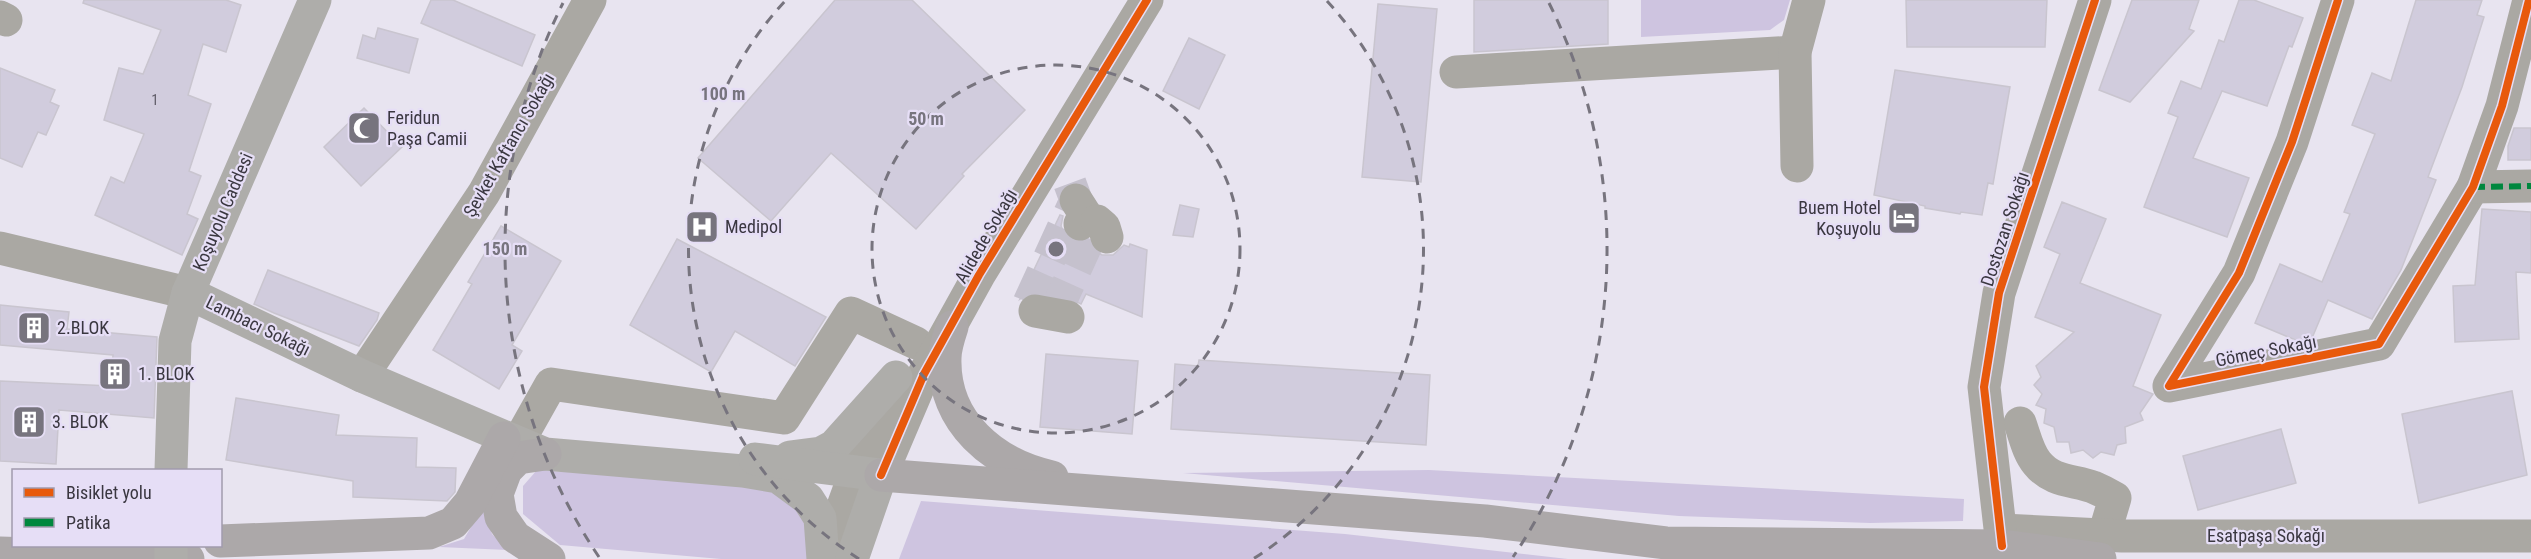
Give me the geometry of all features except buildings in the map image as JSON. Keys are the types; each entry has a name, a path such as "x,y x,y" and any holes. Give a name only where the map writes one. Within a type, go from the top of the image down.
{"highway":[{"path":"952,327 945,356 946,381 953,406 966,427 982,444 1006,461 1025,470 1050,477 1128,485 1234,502"},
{"path":"222,541 429,533 453,523 524,441"},
{"path":"524,441 518,458 506,470 497,494 501,517 515,537 549,559"},
{"path":"868,474 1485,521 1666,543 2002,538 2102,547"},
{"path":"0,552 107,547"},
{"path":"0,552 188,559"}],"main road":[{"name":"Koşuyolu Caddesi","path":"171,469 175,341 188,293 315,0"},
{"name":"Lambacı Sokağı","path":"188,293 362,376 524,441 778,477 808,499 820,518 823,559"},
{"path":"744,458 796,457 821,453 845,436 896,377"},
{"name":"Lambacı Sokağı","path":"524,441 555,438 744,458"},
{"path":"744,458 868,474 852,559"}],"street":[{"name":"Şevket Kaftancı Sokağı","path":"362,376 484,193 590,0"},
{"path":"1797,166 1795,52 1809,0"},
{"name":"Dostozan Sokağı","path":"2002,538 1984,387 2000,293 2096,0"},
{"name":"Gömeç Sokağı","path":"2338,0 2292,142 2240,273 2169,386 2379,344 2473,187 2502,106 2529,0"},
{"name":"Alidede Sokağı","path":"823,559 1009,223 1144,7"},
{"path":"1456,72 1795,52"},
{"path":"2473,187 2531,186"},
{"name":"Alidede Sokağı","path":"868,474 896,377 916,343 1009,223"},
{"name":"Lambacı Sokağı","path":"0,248 188,293"},
{"path":"524,441 551,384 784,418 851,313 916,343"},
{"path":"2020,423 2031,454 2045,471 2060,480 2095,488 2115,498 2102,547"},
{"name":"Esatpaşa Sokağı","path":"2102,547 2531,536"}],"shaded area":[{"path":"1641,0 1790,0 1784,20 1770,30 1641,37"},
{"path":"537,470 768,485 807,520 811,559 721,559 560,545 523,514 523,486"},
{"path":"1429,470 1964,499 1963,521 1870,523 1679,516 1183,473"},
{"path":"921,501 1345,534 1568,559 899,559"},
{"path":"484,505 492,534 508,550 439,547 464,539"}],"tunnel":[{"path":"1029,303 1076,200 1069,181"},
{"path":"1055,313 1093,230"}],"marked path":[{"path":"2473,187 2531,186"}],"cycle path":[{"path":"881,475 924,374 979,275 1147,0"},
{"path":"2002,546 1984,387 1999,293 2095,0"},
{"path":"2338,0 2292,142 2239,273 2169,386 2379,344 2473,187 2502,106 2529,0"}],"place":[{"name":"Feridun Paşa Camii","path":"364,128"},
{"name":"Buem Hotel Koşuyolu","path":"1904,218"},
{"name":"Medipol","path":"702,227"},
{"name":"2.BLOK","path":"34,328"},
{"name":"1. BLOK","path":"115,374"},
{"name":"3. BLOK","path":"29,422"}]}
